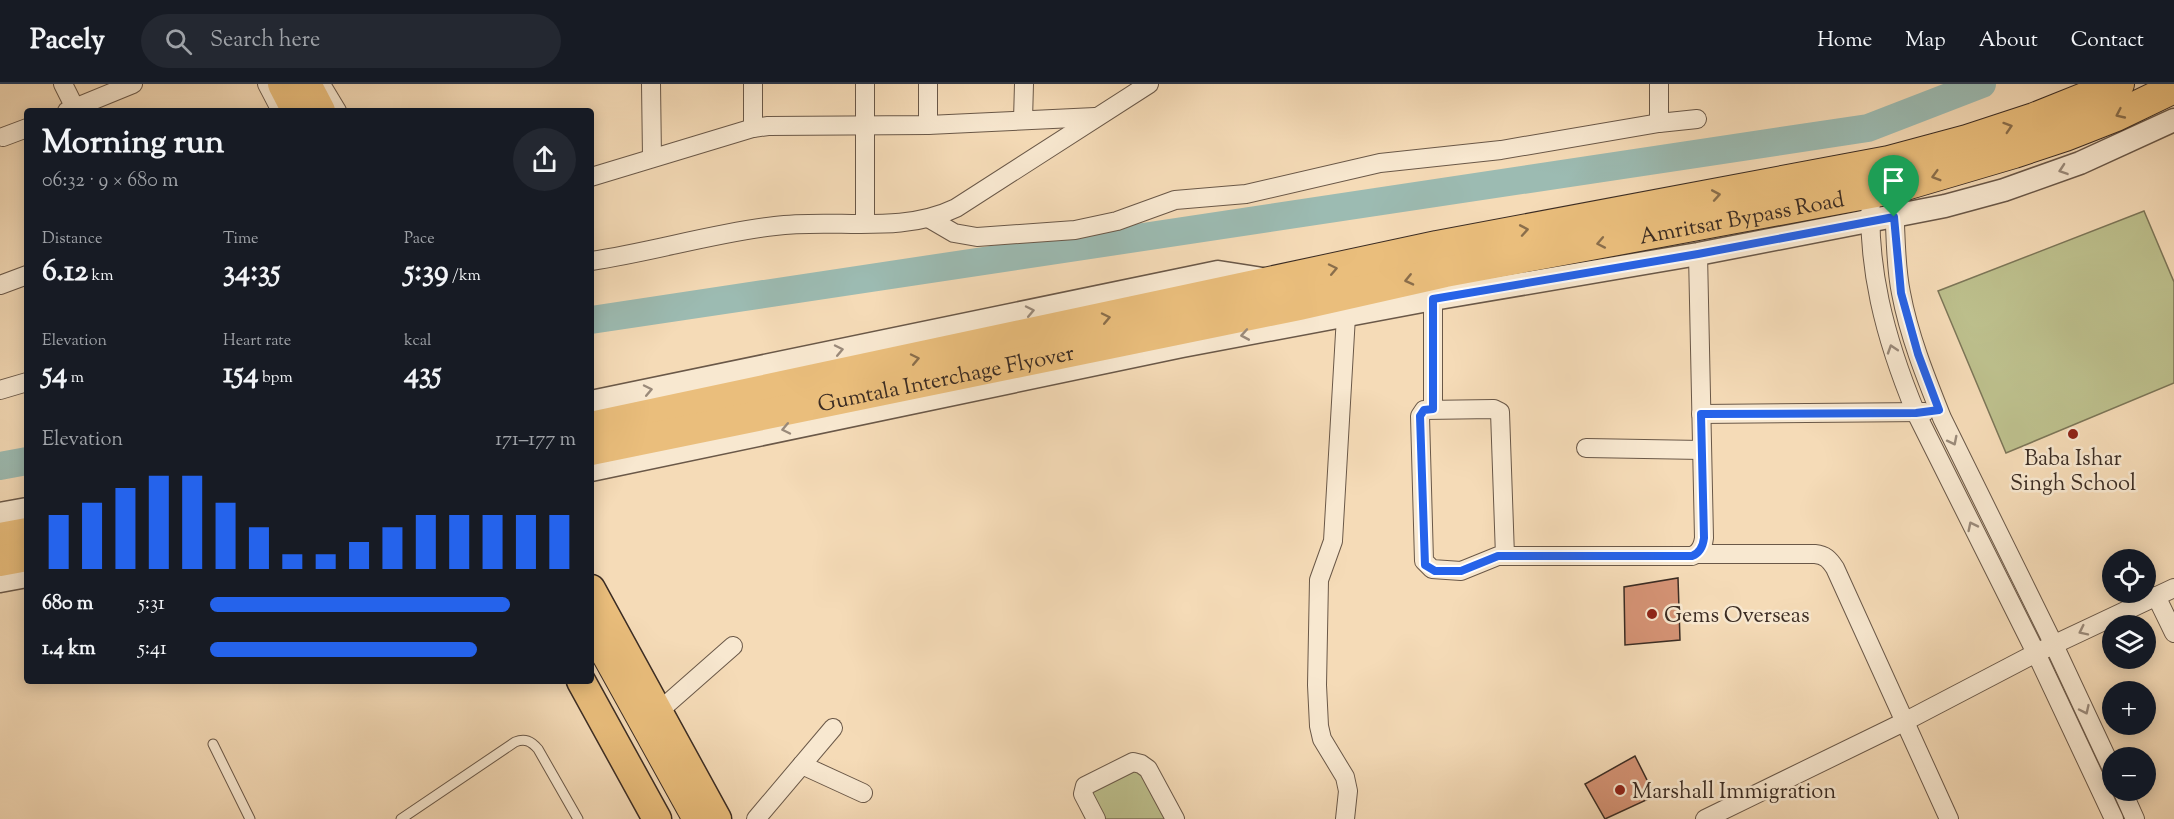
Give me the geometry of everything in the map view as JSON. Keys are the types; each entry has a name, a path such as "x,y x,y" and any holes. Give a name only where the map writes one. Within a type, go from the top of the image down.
{"highway":[{"path":"283,84 295,108"},
{"path":"306,84 318,108"},
{"name":"Amritsar Bypass Road","path":"1276,281 1437,246 1797,180 1884,184 1978,137 2034,118 2101,88"},
{"name":"Amritsar Bypass Road","path":"1301,315 1445,272 1884,184 2014,153 2116,116 2174,88"},
{"name":"Gumtala Interchage Flyover","path":"594,426 1276,281"},
{"name":"Gumtala Interchage Flyover","path":"594,449 1241,317 1301,315"},
{"path":"0,538 24,534"},
{"path":"0,561 24,557"},
{"path":"594,631 698,819"},
{"path":"594,666 677,819"}],"main road":[{"path":"594,595 717,819"},
{"path":"582,684 657,819"}],"street":[{"path":"63,84 71,108"},
{"path":"79,108 96,106 133,84"},
{"path":"267,84 279,108"},
{"path":"321,84 335,108"},
{"path":"651,84 652,157"},
{"path":"753,84 753,128"},
{"path":"865,84 865,223"},
{"path":"928,84 928,125"},
{"path":"1023,120 1024,84"},
{"path":"594,260 736,231 779,225 906,223 930,219 956,208 1149,84"},
{"path":"1659,84 1659,123"},
{"path":"594,176 753,128 785,125 928,125 1097,117"},
{"path":"930,219 954,234 977,237 1076,230 1118,221 1175,200 1246,194 1380,163 1501,150 1659,123 1697,119"},
{"path":"1884,184 1944,207 2015,187 2080,163 2131,142 2174,120"},
{"path":"3,137 24,129"},
{"path":"1884,184 1870,221 1874,272 1881,313 1902,379 1916,413 2036,653 2114,819"},
{"path":"1884,184 1901,293 1918,354 1939,410 2102,748"},
{"path":"594,469 1182,346 1301,315 1346,316 1870,221"},
{"path":"1697,554 1704,543 1698,254"},
{"path":"594,401 1218,272 1276,281"},
{"path":"0,285 24,281"},
{"path":"1433,299 1433,409"},
{"path":"1345,819 1348,791 1345,777 1322,739 1317,685 1319,580 1333,541 1346,316"},
{"path":"0,390 24,383"},
{"path":"1505,556 1500,412 1494,409 1424,410 1420,416 1425,565 1435,571 1461,571 1485,560 1505,556 1823,555 1835,568 1949,819"},
{"path":"1701,414 1916,413 1939,410"},
{"path":"1586,448 1702,450"},
{"path":"0,514 24,510"},
{"path":"0,581 24,577"},
{"path":"2174,588 2156,596 2174,633"},
{"path":"1705,819 1904,722 2036,653 2141,603"},
{"path":"658,711 733,646"},
{"path":"756,819 833,728"},
{"path":"1096,819 1083,794 1085,786 1133,762 1148,769 1175,819"},
{"path":"802,765 863,793"},
{"path":"2127,801 2135,819"}],"lane":[{"path":"401,819 521,740 532,743 538,749 578,819"},
{"path":"213,744 250,819"}],"green space":[{"path":"2144,211 2174,282 2174,383 2006,453 1938,291"},
{"path":"1140,763 1170,819 1104,819 1085,785"}],"building":[{"name":"Gems Overseas","path":"1678,578 1680,640 1625,645 1624,587"},
{"name":"Marshall Immigration","path":"1635,756 1655,796 1605,819 1585,784"}],"waterway":[{"path":"594,320 1868,128 1982,84"},
{"path":"0,466 24,462"}],"place":[{"name":"Baba Ishar Singh School","path":"2073,434"},
{"name":"Gems Overseas","path":"1652,614"},
{"name":"Marshall Immigration","path":"1620,790"}],"route":[{"path":"1894,217 1901,293 1918,354 1939,410 1916,413 1701,414 1704,543 1697,554 1692,556 1498,556 1461,571 1435,571 1425,565 1420,413 1433,409 1433,299 1698,254 1894,217"}]}
